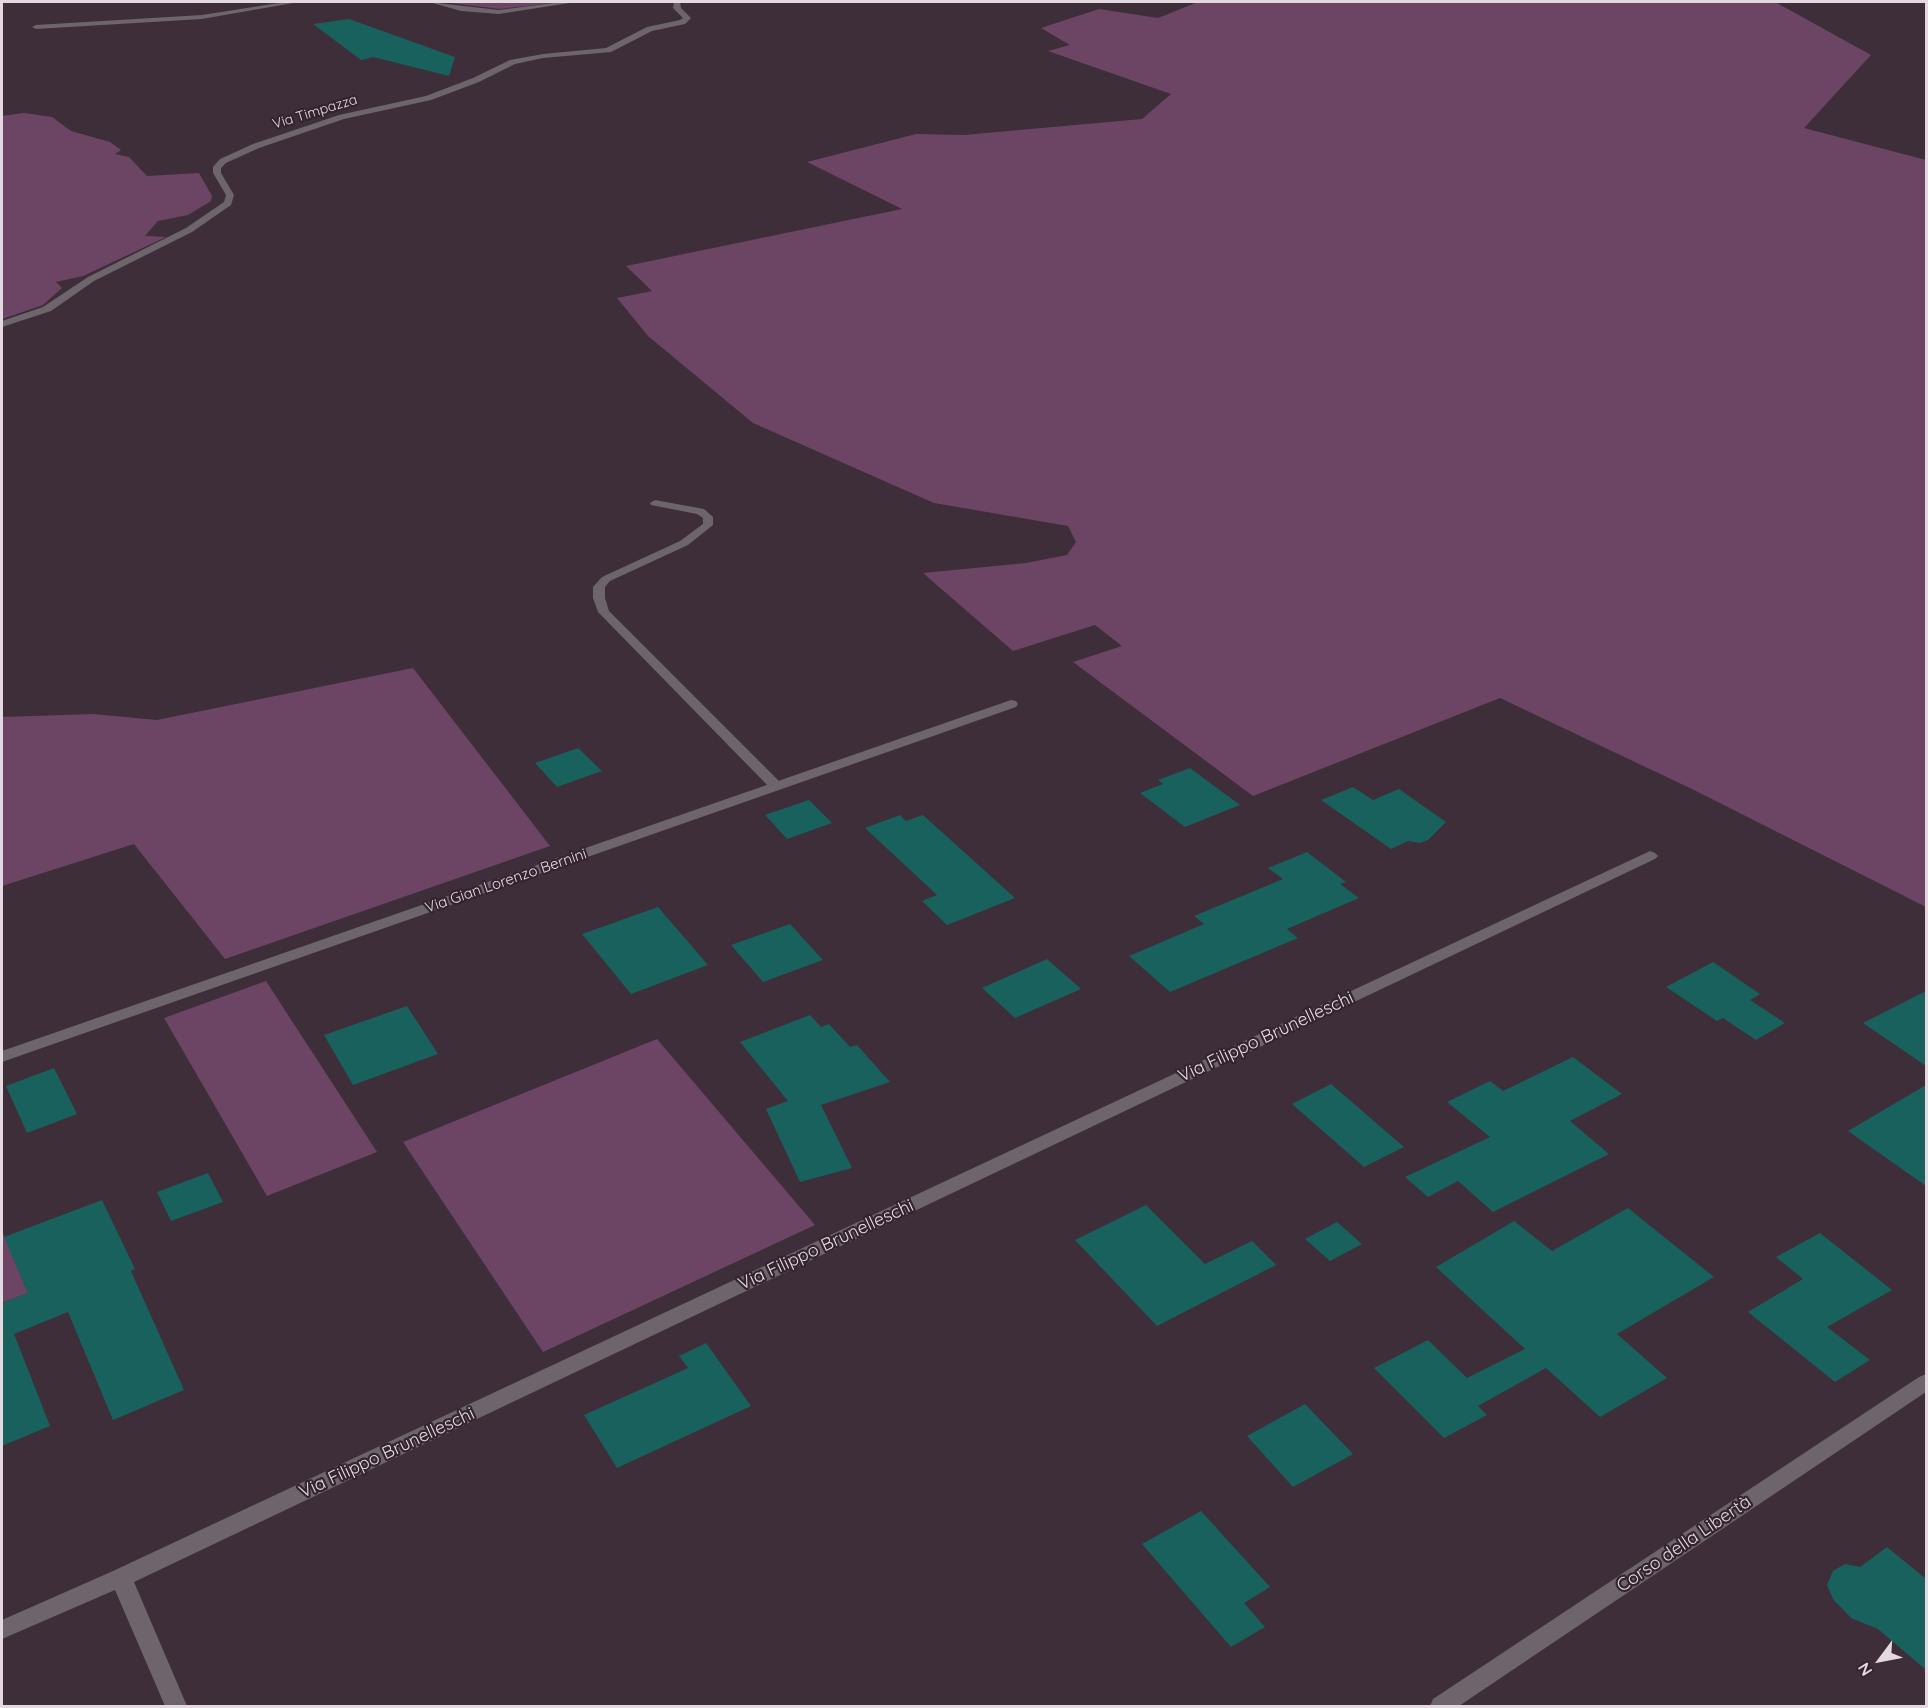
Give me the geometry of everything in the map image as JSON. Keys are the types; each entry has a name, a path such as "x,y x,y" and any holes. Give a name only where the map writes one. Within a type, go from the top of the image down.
{"street":[{"path":"36,27 202,17 294,2"},
{"path":"433,2 461,9 499,12 572,2"},
{"name":"Via Timpazza","path":"2,324 47,309 91,279 189,230 228,203 230,195 217,173 217,167 224,161 255,146 342,117 428,98 477,80 513,62 543,56 608,50 650,29 682,22 687,18 677,8 677,2"},
{"name":"Via Gian Lorenzo Bernini","path":"2,1057 1011,704"},
{"name":"Via Filippo Brunelleschi","path":"2,1630 121,1578 1650,856"},
{"name":"Corso della Libertà","path":"1441,1707 1926,1382"},
{"path":"121,1578 176,1707"}],"lane":[{"path":"655,502 700,511 708,518 708,525 684,543 606,579 600,586 599,598 604,612 776,786"}],"shaded area":[{"path":"442,2 559,2 500,9"},
{"path":"1198,2 1775,2 1871,55 1804,128 1926,160 1926,907 1694,790 1500,698 1253,796 1073,662 1122,646 1095,625 1013,651 923,573 1026,563 1067,555 1076,542 1068,526 934,503 753,423 648,336 617,298 652,291 626,266 902,209 807,162 916,134 964,135 1142,119 1171,94 1048,51 1070,45 1041,28 1099,9 1158,18"},
{"path":"24,113 52,117 71,131 110,142 121,150 115,154 129,157 147,176 199,173 212,196 211,201 188,215 158,221 145,236 166,237 83,276 56,282 62,288 43,305 2,319 2,116"},
{"path":"413,668 550,846 225,959 134,844 2,886 2,717 93,714 157,720"},
{"path":"266,981 377,1152 267,1196 164,1018"},
{"path":"657,1039 815,1225 543,1352 403,1142"},
{"path":"2,1231 28,1293 2,1303"}],"building":[{"path":"349,19 455,57 449,76 373,57 361,60 313,24"},
{"path":"578,748 602,771 557,787 535,763"},
{"path":"1190,768 1240,805 1185,827 1140,793 1163,784 1158,780"},
{"path":"1353,787 1373,800 1399,789 1446,822 1428,840 1420,843 1408,841 1391,849 1321,800"},
{"path":"809,800 832,823 787,839 765,815"},
{"path":"900,815 906,821 923,815 1015,898 947,925 922,901 937,895 865,828"},
{"path":"1307,852 1346,882 1340,884 1359,898 1287,929 1298,938 1170,992 1129,956 1204,924 1194,916 1283,879 1268,868"},
{"path":"658,907 708,965 631,994 582,934"},
{"path":"790,924 823,960 763,982 731,945"},
{"path":"1047,959 1081,989 1015,1018 982,988"},
{"path":"1713,962 1760,994 1750,1000 1785,1023 1756,1040 1723,1018 1717,1021 1666,987"},
{"path":"1926,991 1926,1066 1863,1023"},
{"path":"407,1006 438,1054 353,1085 324,1035"},
{"path":"810,1015 821,1027 829,1024 850,1047 857,1045 890,1082 821,1105 852,1168 800,1182 766,1109 788,1101 740,1042"},
{"path":"1573,1057 1622,1094 1570,1121 1609,1154 1493,1212 1458,1181 1428,1197 1405,1177 1490,1137 1447,1102 1490,1081 1503,1091"},
{"path":"54,1068 77,1114 27,1133 6,1086"},
{"path":"1331,1084 1404,1147 1364,1167 1292,1104"},
{"path":"1926,1085 1926,1186 1848,1131"},
{"path":"208,1173 223,1202 171,1221 157,1192"},
{"path":"102,1200 135,1269 131,1271 184,1390 113,1420 68,1312 14,1334 50,1426 2,1446 2,1303 28,1293 4,1237"},
{"path":"1146,1205 1205,1264 1252,1241 1276,1265 1157,1326 1075,1240"},
{"path":"1628,1208 1714,1277 1617,1334 1667,1378 1600,1417 1546,1368 1478,1406 1487,1415 1444,1438 1374,1368 1428,1340 1467,1378 1525,1349 1436,1267 1514,1221 1552,1251"},
{"path":"1337,1222 1362,1244 1330,1261 1305,1239"},
{"path":"1820,1233 1892,1290 1827,1327 1870,1360 1835,1382 1748,1312 1803,1279 1776,1257"},
{"path":"706,1343 751,1406 617,1468 584,1415 688,1368 679,1356"},
{"path":"1305,1404 1353,1454 1293,1487 1247,1436"},
{"path":"1201,1511 1270,1587 1244,1603 1265,1627 1231,1647 1142,1544"},
{"path":"1887,1547 1926,1579 1926,1670 1878,1629 1851,1618 1833,1599 1827,1585 1833,1571 1845,1564 1860,1567"}]}
